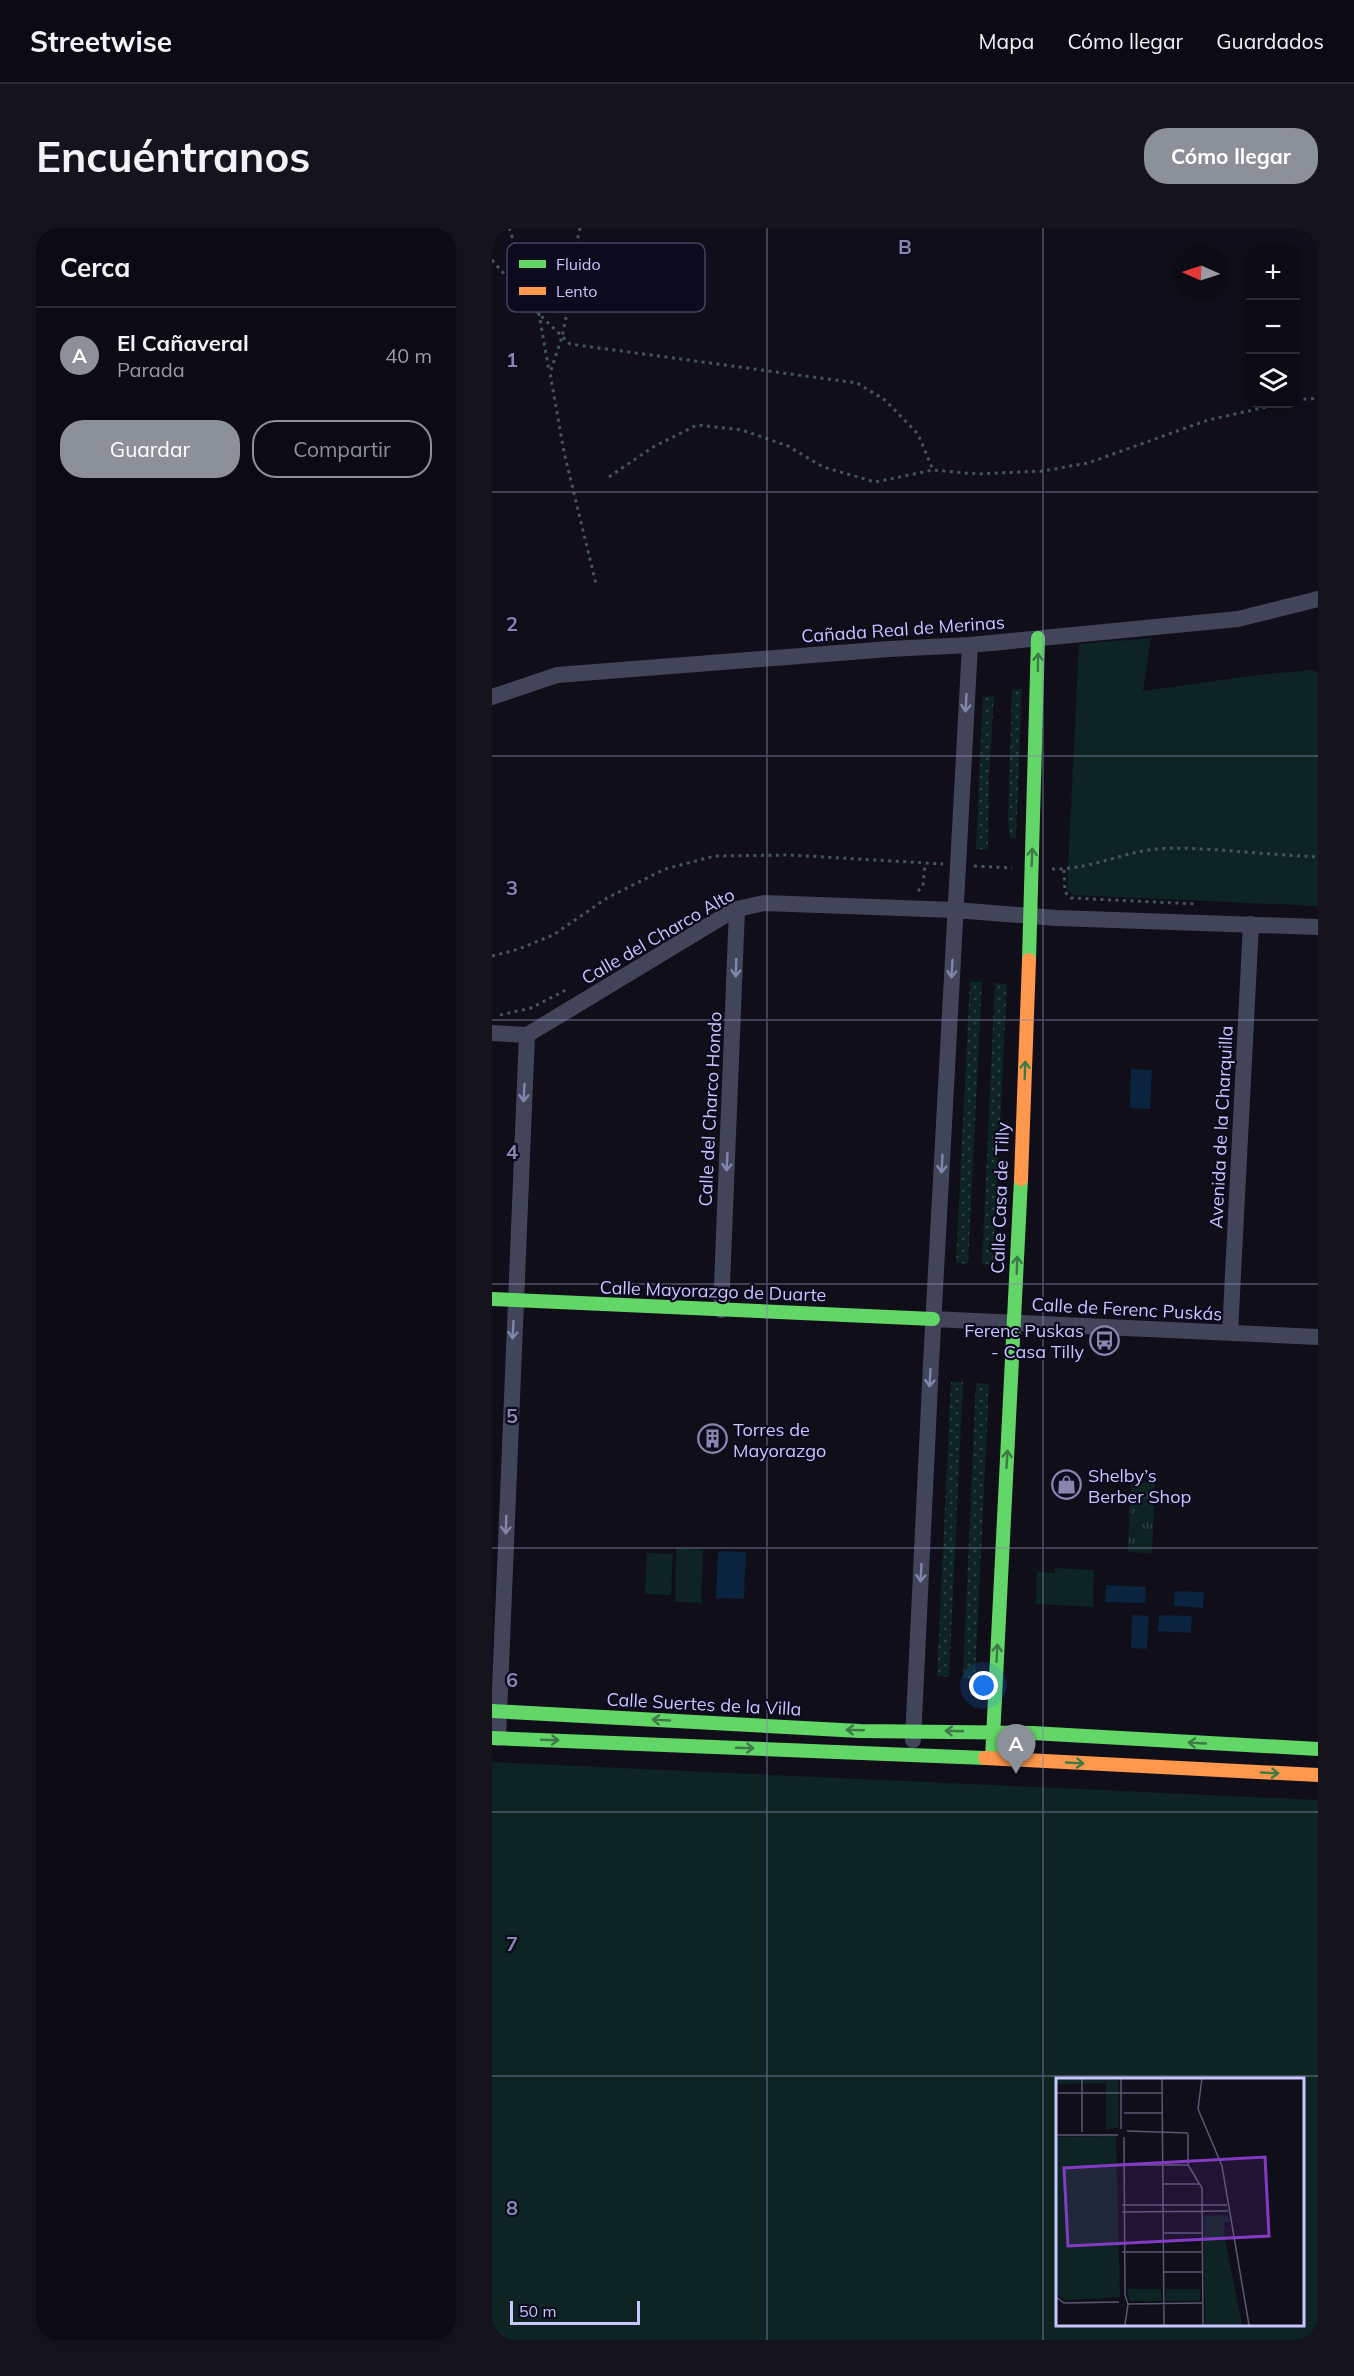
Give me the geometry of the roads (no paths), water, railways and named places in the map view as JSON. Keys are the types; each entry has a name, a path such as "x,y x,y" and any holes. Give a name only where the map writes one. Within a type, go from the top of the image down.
{"main road":[{"name":"Calle Casa de Tilly","path":"992,1758 1032,915 1031,869 1038,638"},
{"name":"Calle Mayorazgo de Duarte","path":"492,1299 933,1319"},
{"name":"Calle Suertes de la Villa","path":"495,1711 861,1731 914,1730 993,1733 1318,1749"},
{"path":"495,1738 913,1754 1318,1775"}],"street":[{"name":"Cañada Real de Merinas","path":"492,697 557,675 970,645 1238,619 1318,599"},
{"path":"913,1754 933,1319 970,645"},
{"name":"Calle del Charco Alto","path":"527,1035 737,909 752,905 777,902 955,910 1057,918 1318,927"},
{"name":"Calle del Charco Hondo","path":"721,1310 737,909"},
{"name":"Avenida de la Charquilla","path":"1230,1333 1251,924"},
{"path":"492,1033 527,1035 495,1738"},
{"name":"Calle de Ferenc Puskás","path":"933,1319 1318,1337"}],"water":[{"path":"1131,1069 1152,1070 1150,1109 1130,1108"},
{"path":"718,1551 746,1552 744,1599 716,1598"},
{"path":"1106,1585 1146,1587 1145,1603 1105,1602"},
{"path":"1175,1591 1204,1592 1203,1608 1174,1606"},
{"path":"1132,1615 1149,1616 1147,1649 1131,1648"},
{"path":"1159,1615 1192,1616 1191,1633 1158,1631"}],"place":[{"name":"Ferenc Puskas - Casa Tilly","path":"1105,1340"},
{"name":"Torres de Mayorazgo","path":"712,1439"},
{"name":"Shelby’s Berber Shop","path":"1067,1485"},
{"name":"El Cañaveral","path":"1016,1774"}]}
